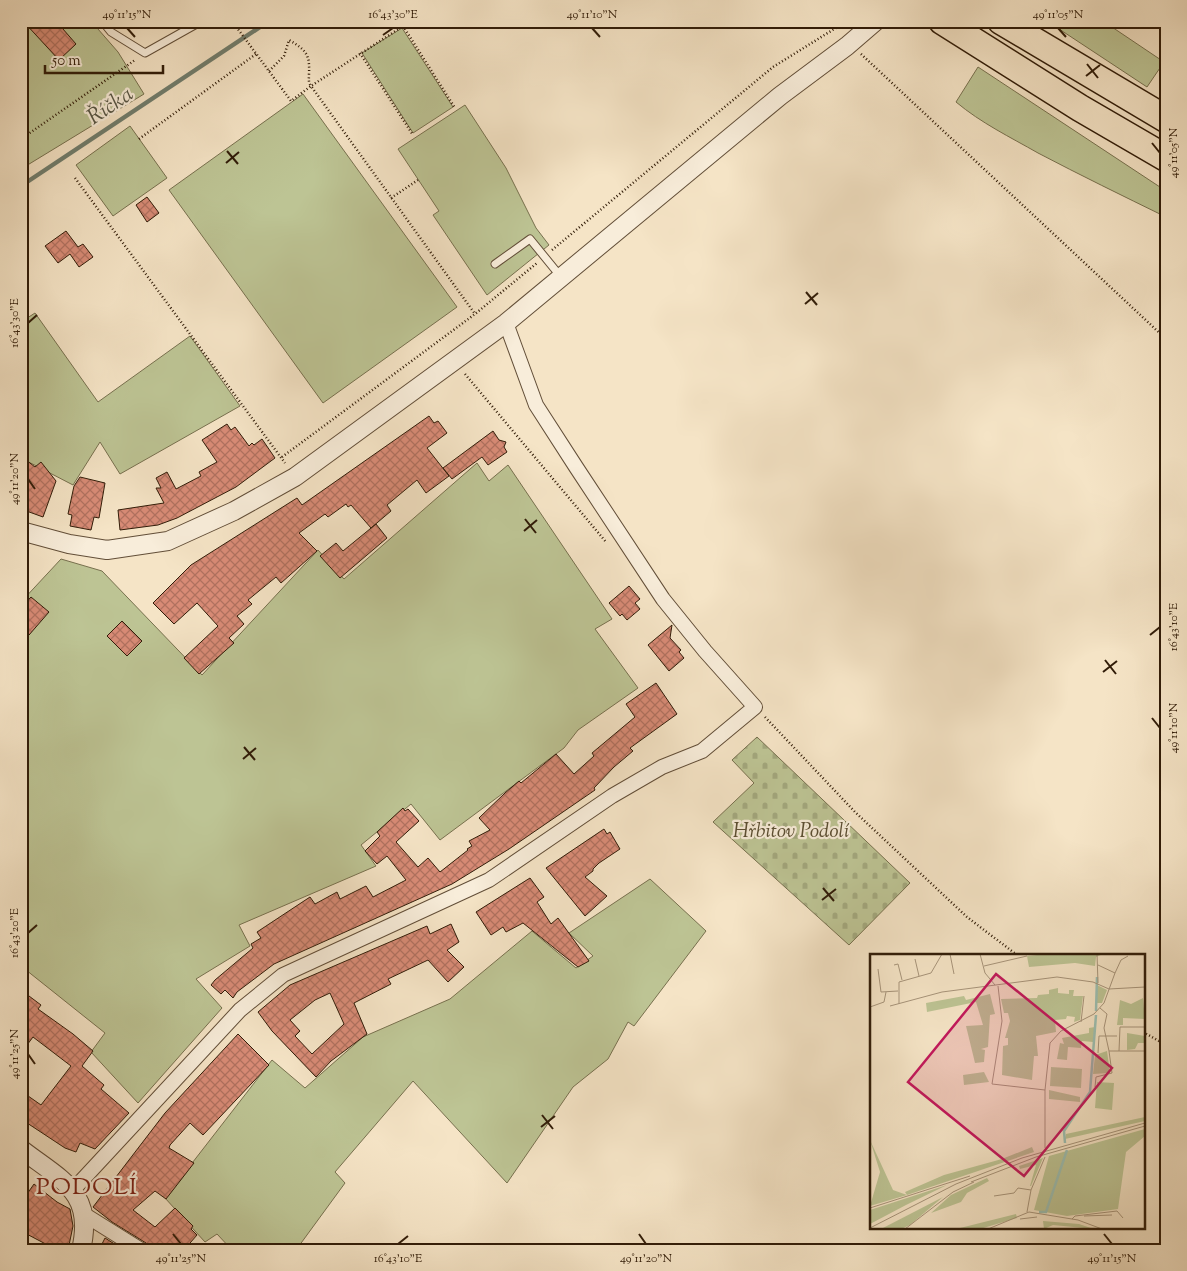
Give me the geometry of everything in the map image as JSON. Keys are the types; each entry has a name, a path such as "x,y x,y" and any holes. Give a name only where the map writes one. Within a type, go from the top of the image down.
{"highway":[{"path":"942,21 1080,108 1166,158"},
{"path":"1002,22 1166,119"},
{"path":"1080,108 1166,167"}],"street":[{"path":"21,531 69,544 107,550 168,541 234,511 295,477 506,323 780,96 847,46 876,21"},
{"path":"73,1190 240,1010 283,975 488,880 612,796 662,767 702,751 755,707 705,651 663,599 576,467 536,405 506,323"},
{"path":"21,1149 73,1190 82,1205 85,1216 86,1229 82,1250"},
{"path":"85,1216 141,1250"}],"lane":[{"path":"102,21 112,32 145,53 202,21"},
{"path":"495,264 530,239 561,278"}],"path":[{"path":"232,21 291,100 402,26 455,108"},
{"path":"282,457 475,314 773,67 847,21"},
{"path":"268,71 284,56 289,40 302,48 310,60 308,82 475,314"},
{"path":"847,46 864,55 1166,339"},
{"path":"21,139 145,53"},
{"path":"360,53 413,135"},
{"path":"139,138 256,54"},
{"path":"75,178 295,477"},
{"path":"391,198 418,180"},
{"path":"454,361 606,542"},
{"path":"755,707 855,812 960,911 1016,954"},
{"path":"1144,1033 1166,1045"}],"green space":[{"path":"21,21 91,21 118,52 144,94 21,169"},
{"path":"1047,21 1103,21 1164,62 1147,87"},
{"path":"402,28 453,107 413,133 362,53"},
{"path":"978,67 1166,191 1166,217 1038,153 966,110 956,102"},
{"path":"303,94 457,307 323,403 169,190"},
{"path":"465,105 506,168 536,228 549,245 487,295 433,215 439,211 398,149"},
{"path":"130,126 167,178 113,216 76,165"},
{"path":"35,313 98,402 190,336 240,406 120,474 100,442 73,485 21,458 21,322"},
{"path":"477,463 489,481 508,465 612,619 595,629 638,688 578,730 564,748 440,840 411,804 361,845 376,866 239,925 250,946 196,979 222,1008 138,1103 91,1052 105,1033 21,966 21,602 61,559 102,571 202,675 318,550 344,579"},
{"name":"Hřbitov Podolí","path":"757,737 910,883 849,945 713,822 754,783 732,760"},
{"path":"650,879 706,931 634,1026 628,1022 608,1059 573,1087 507,1183 413,1081 335,1172 345,1183 296,1250 232,1250 217,1234 205,1242 165,1198 272,1060 305,1088 363,1037 450,999 532,931 576,968 593,956 569,933"}],"building":[{"path":"23,21 56,21 76,44 59,60"},
{"path":"147,197 159,213 147,222 136,205"},
{"path":"66,231 78,247 83,244 93,257 79,267 70,254 58,263 45,246"},
{"path":"429,416 434,423 438,421 447,433 427,448 449,476 426,493 417,480 387,505 391,511 371,528 351,505 348,507 346,504 328,517 325,514 299,533 317,551 281,583 276,577 248,600 252,604 237,616 244,624 229,638 234,643 199,674 184,658 218,626 197,603 174,624 153,603 191,565 297,498 302,505"},
{"path":"227,424 231,430 235,427 249,446 262,439 275,458 236,487 177,518 158,525 120,530 118,510 164,503 156,488 161,488 156,478 167,472 176,489 201,476 199,472 217,462 202,440"},
{"path":"493,431 499,440 506,442 504,447 507,452 488,465 482,457 452,479 443,468"},
{"path":"21,456 35,467 41,462 56,481 43,517 21,509"},
{"path":"80,477 105,483 99,518 94,517 91,530 70,526 72,515 68,514 74,486"},
{"path":"376,524 387,538 340,578 320,556 336,543 343,551"},
{"path":"629,586 640,599 635,603 640,609 627,620 622,614 620,616 609,603"},
{"path":"31,597 49,612 29,635 21,628 21,608"},
{"path":"122,621 142,641 127,656 107,636"},
{"path":"672,625 670,638 681,650 679,652 684,658 669,671 648,645"},
{"path":"656,683 677,714 630,748 633,751 614,767 594,788 595,790 509,849 452,884 274,964 237,992 233,998 225,990 221,994 211,985 253,948 251,944 261,938 257,932 310,897 315,904 337,892 340,899 366,886 373,897 406,880 387,856 377,864 365,851 380,836 377,832 403,808 405,811 408,809 419,821 396,842 418,867 428,858 440,872 472,846 469,841 490,830 479,818 505,793 519,781 521,783 556,754 574,774 594,756 592,753 635,717 626,704"},
{"path":"604,829 607,834 610,832 620,849 599,863 585,877 607,896 585,916 546,868"},
{"path":"530,878 544,897 537,902 551,924 558,918 589,961 578,967 523,923 506,932 503,927 491,935 476,912"},
{"path":"451,924 459,942 447,950 464,967 448,982 428,960 388,979 391,984 354,1003 367,1034 331,1061 316,1077 272,1031 258,1012 290,985 427,926 430,934","holes":["330,993 344,1024 312,1054 295,1036 300,1031 290,1020 315,1000"]},
{"path":"21,990 41,1005 38,1009 93,1051 82,1066 104,1085 101,1089 129,1113 95,1149 80,1143 76,1152 65,1148 21,1119 21,1091 41,1105 71,1066 33,1037 21,1053"},
{"path":"238,1034 269,1065 203,1135 190,1123 170,1145 169,1148 194,1163 166,1199 155,1191 133,1210 155,1227 175,1208 193,1226 191,1229 197,1235 184,1250 150,1250 146,1243 112,1222 93,1207 165,1113"},
{"path":"34,1184 57,1202 70,1209 73,1226 68,1250 57,1250 21,1231 21,1188 27,1194"},
{"path":"105,1238 124,1250 99,1250"}],"waterway":[{"name":"Říčka","path":"21,186 269,21"}],"district":[{"name":"PODOLÍ","path":"87,1188"}]}
